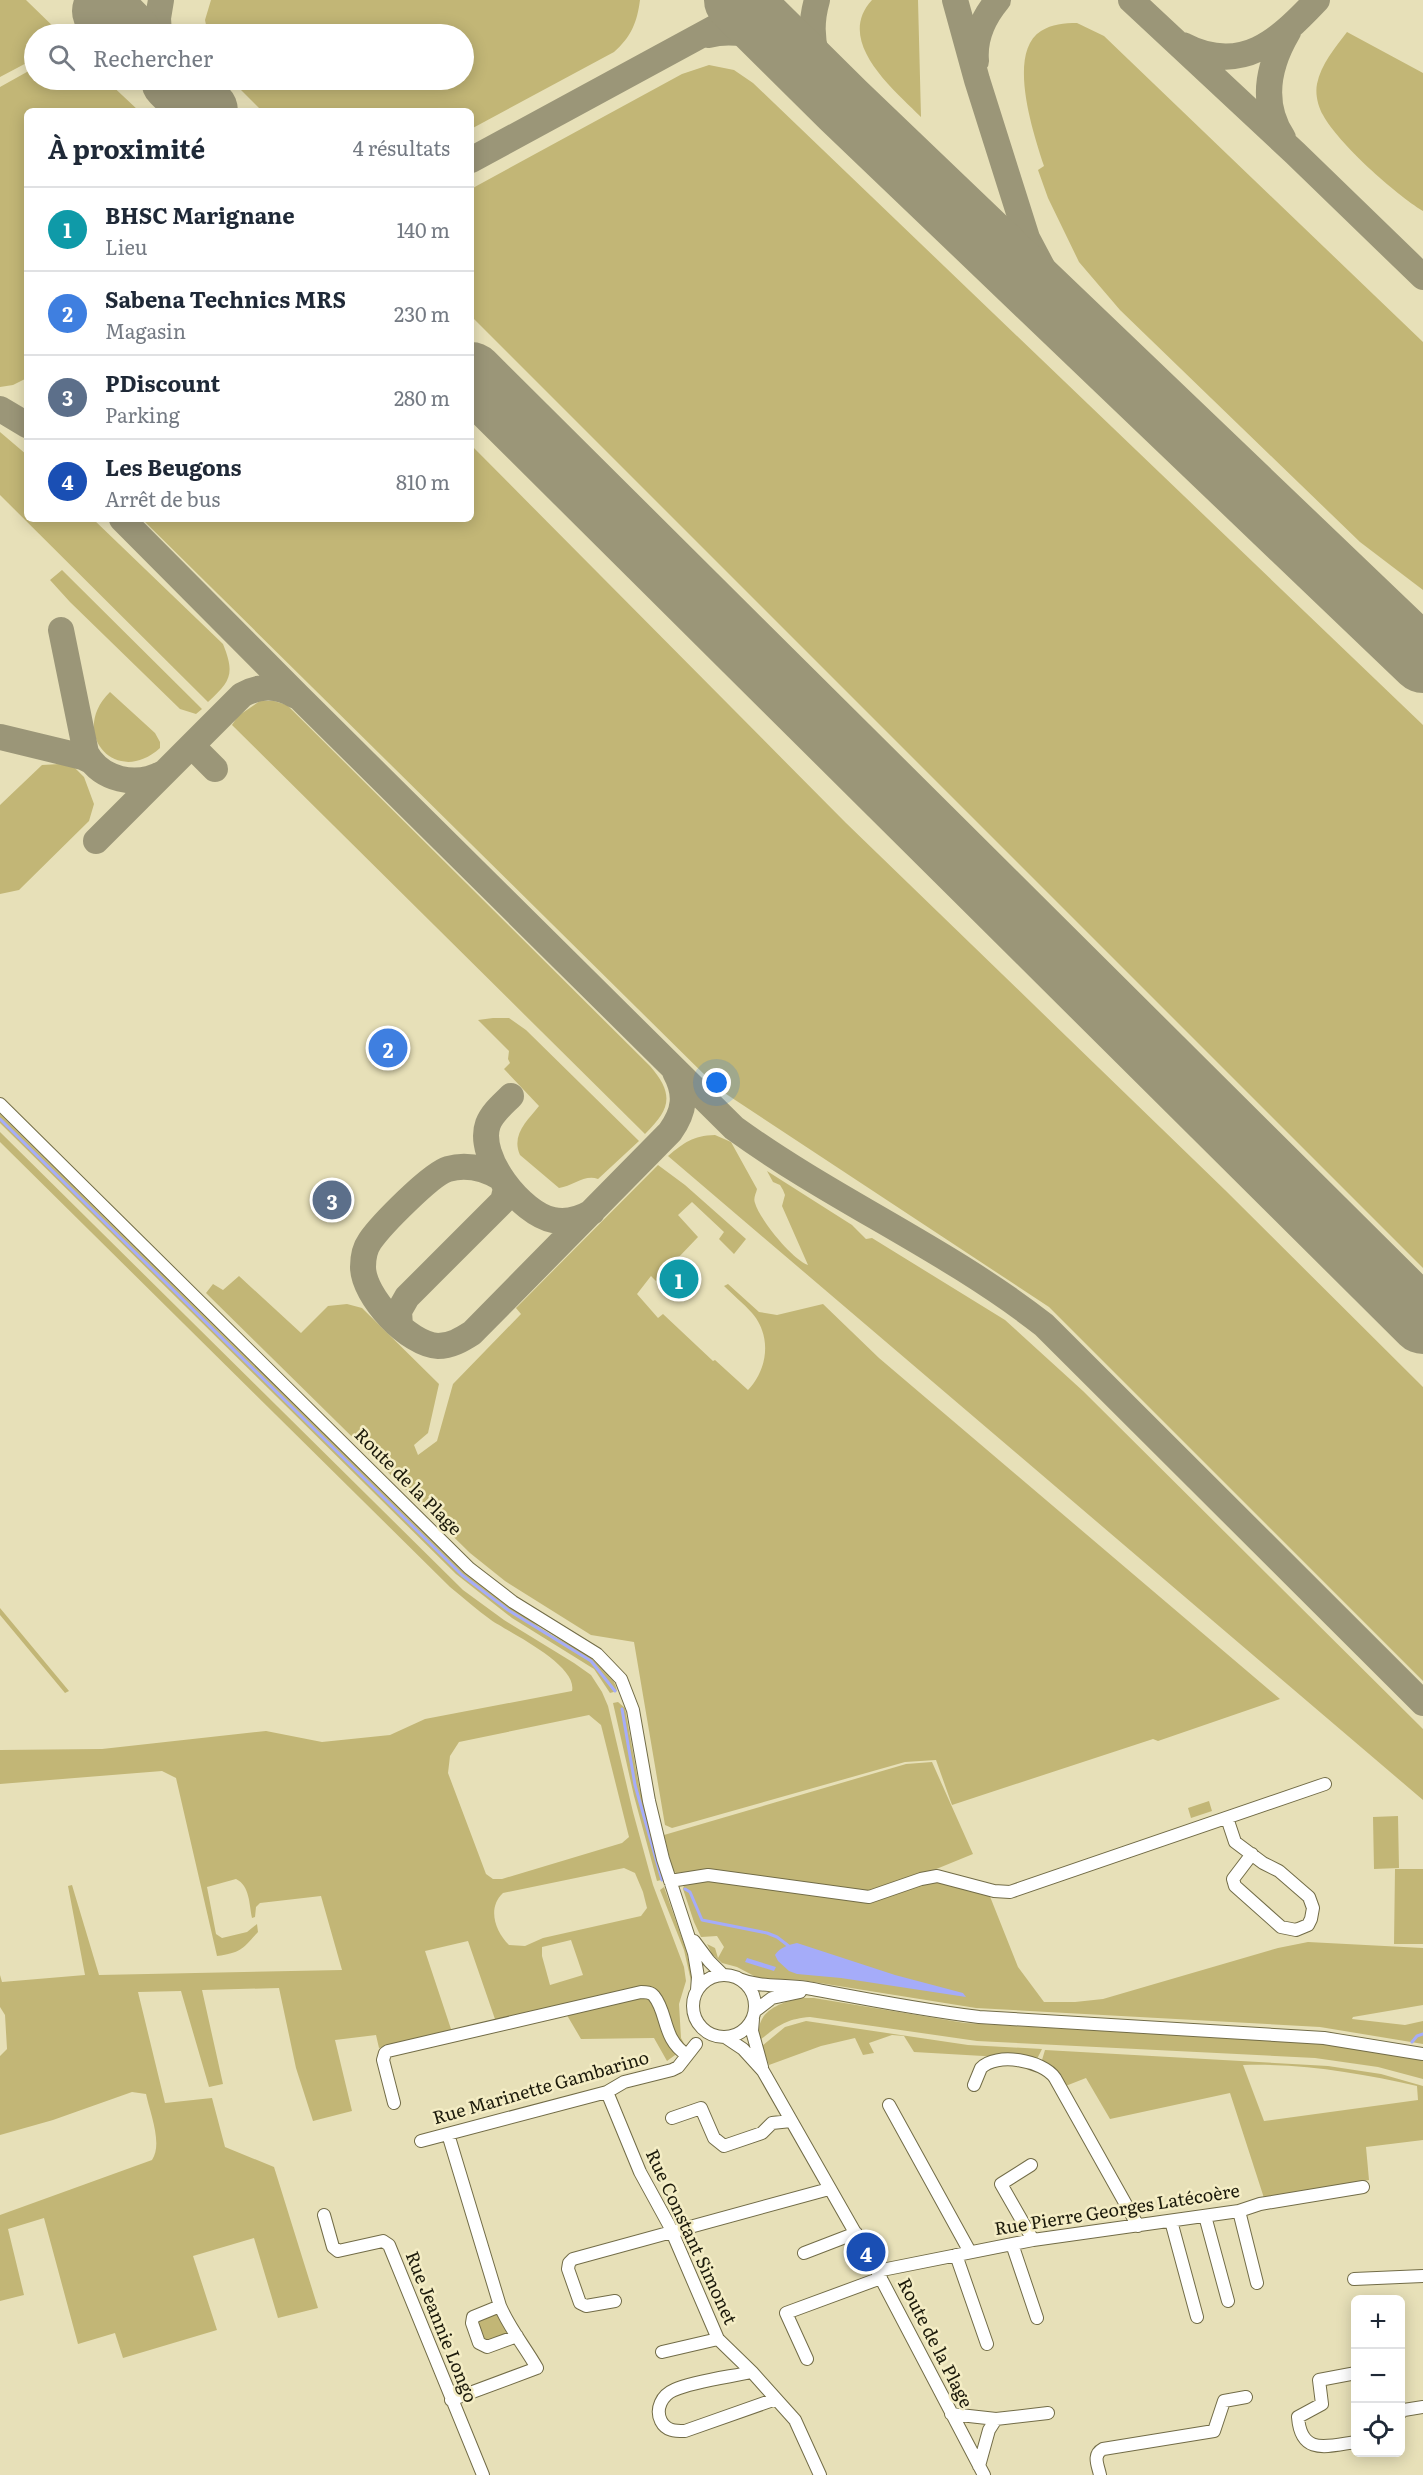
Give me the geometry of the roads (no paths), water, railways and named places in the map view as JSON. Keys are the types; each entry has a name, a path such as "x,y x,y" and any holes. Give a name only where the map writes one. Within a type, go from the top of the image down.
{"street":[{"name":"Route de la Plage","path":"0,1104 469,1568 513,1602 581,1643 611,1666 621,1679 633,1710 649,1801 670,1881 689,1932 698,1977 697,1990"},
{"path":"670,1881 708,1875 869,1898 921,1879 937,1876 994,1891 1010,1892 1325,1784"},
{"path":"1227,1818 1235,1842 1279,1871 1309,1897 1313,1908 1308,1925 1296,1930 1281,1927 1235,1886 1233,1879 1252,1854"},
{"name":"Route de la Plage","path":"689,1932 709,1961 723,1975"},
{"path":"696,2044 699,2025 693,2008 697,1990 704,1982 723,1975 757,1985 793,1986 929,2011 980,2017 1324,2038 1423,2054"},
{"path":"739,1979 754,1996 754,2015"},
{"path":"699,2025 712,2035 725,2037 742,2031 754,2015 772,1998 786,1994 822,1991"},
{"path":"394,2103 383,2060 388,2051 641,1992 653,1994 673,2043 687,2055"},
{"name":"Route de la Plage","path":"754,2015 752,2031 763,2071"},
{"name":"Rue Marinette Gambarino","path":"421,2141 607,2092 624,2082 675,2068 696,2044 712,2035"},
{"name":"Route de la Plage","path":"725,2037 743,2049 763,2071 856,2233 982,2470"},
{"path":"974,2085 981,2068 994,2060 1034,2062 1048,2069 1138,2226"},
{"name":"Rue Constant Simonet","path":"607,2092 640,2172 671,2230 718,2339 752,2372 795,2420 820,2475"},
{"path":"888,2105 970,2252"},
{"path":"672,2118 701,2108 714,2138 723,2146 762,2133 772,2123 791,2121"},
{"path":"448,2134 478,2240 500,2306 508,2326 537,2368 452,2400"},
{"path":"1031,2165 1001,2184 1034,2240"},
{"name":"Rue Pierre Georges Latécoère","path":"807,2359 786,2313 879,2275 956,2255 1034,2240 1239,2211 1260,2205 1363,2187"},
{"path":"615,2301 586,2306 580,2303 568,2269 569,2263 573,2259 671,2230 829,2189"},
{"path":"1239,2211 1257,2283"},
{"name":"Rue Jeannie Longo","path":"324,2214 333,2247 338,2251 382,2241 389,2245 483,2475"},
{"path":"1205,2216 1228,2301"},
{"path":"1171,2221 1197,2317"},
{"path":"804,2253 856,2233"},
{"path":"1012,2244 1036,2318"},
{"path":"956,2255 987,2344"},
{"path":"1353,2279 1423,2276"},
{"path":"500,2306 473,2318 472,2323 479,2343 487,2347 517,2336"},
{"path":"662,2352 718,2339"},
{"path":"752,2372 674,2390 661,2402 658,2412 662,2421 667,2428 685,2431 776,2399"},
{"path":"1351,2374 1319,2380 1322,2404 1298,2417 1299,2433 1307,2441 1320,2446 1351,2443"},
{"path":"1100,2475 1096,2458 1098,2452 1103,2449 1214,2431 1224,2401 1246,2397"},
{"path":"1405,2410 1423,2407"},
{"path":"951,2414 996,2419 1048,2413"},
{"path":"982,2470 989,2430 996,2419"}],"water":[{"path":"797,1943 895,1975 963,1993 966,1997 841,1978 797,1974 789,1971 775,1955 782,1948"},
{"path":"747,1958 776,1967 774,1971 745,1962"}],"waterway":[{"path":"0,1119 462,1575 508,1610 591,1661 615,1691"},
{"path":"622,1709 635,1785 662,1880"},
{"path":"685,1889 690,1892 702,1920 767,1933 790,1947"},
{"path":"1412,2042 1417,2036 1423,2034"}],"place":[{"name":"Sabena Technics MRS","path":"388,1048"},
{"name":"PDiscount","path":"332,1200"},
{"name":"BHSC Marignane","path":"679,1279"},
{"name":"Les Beugons","path":"866,2252"}]}
